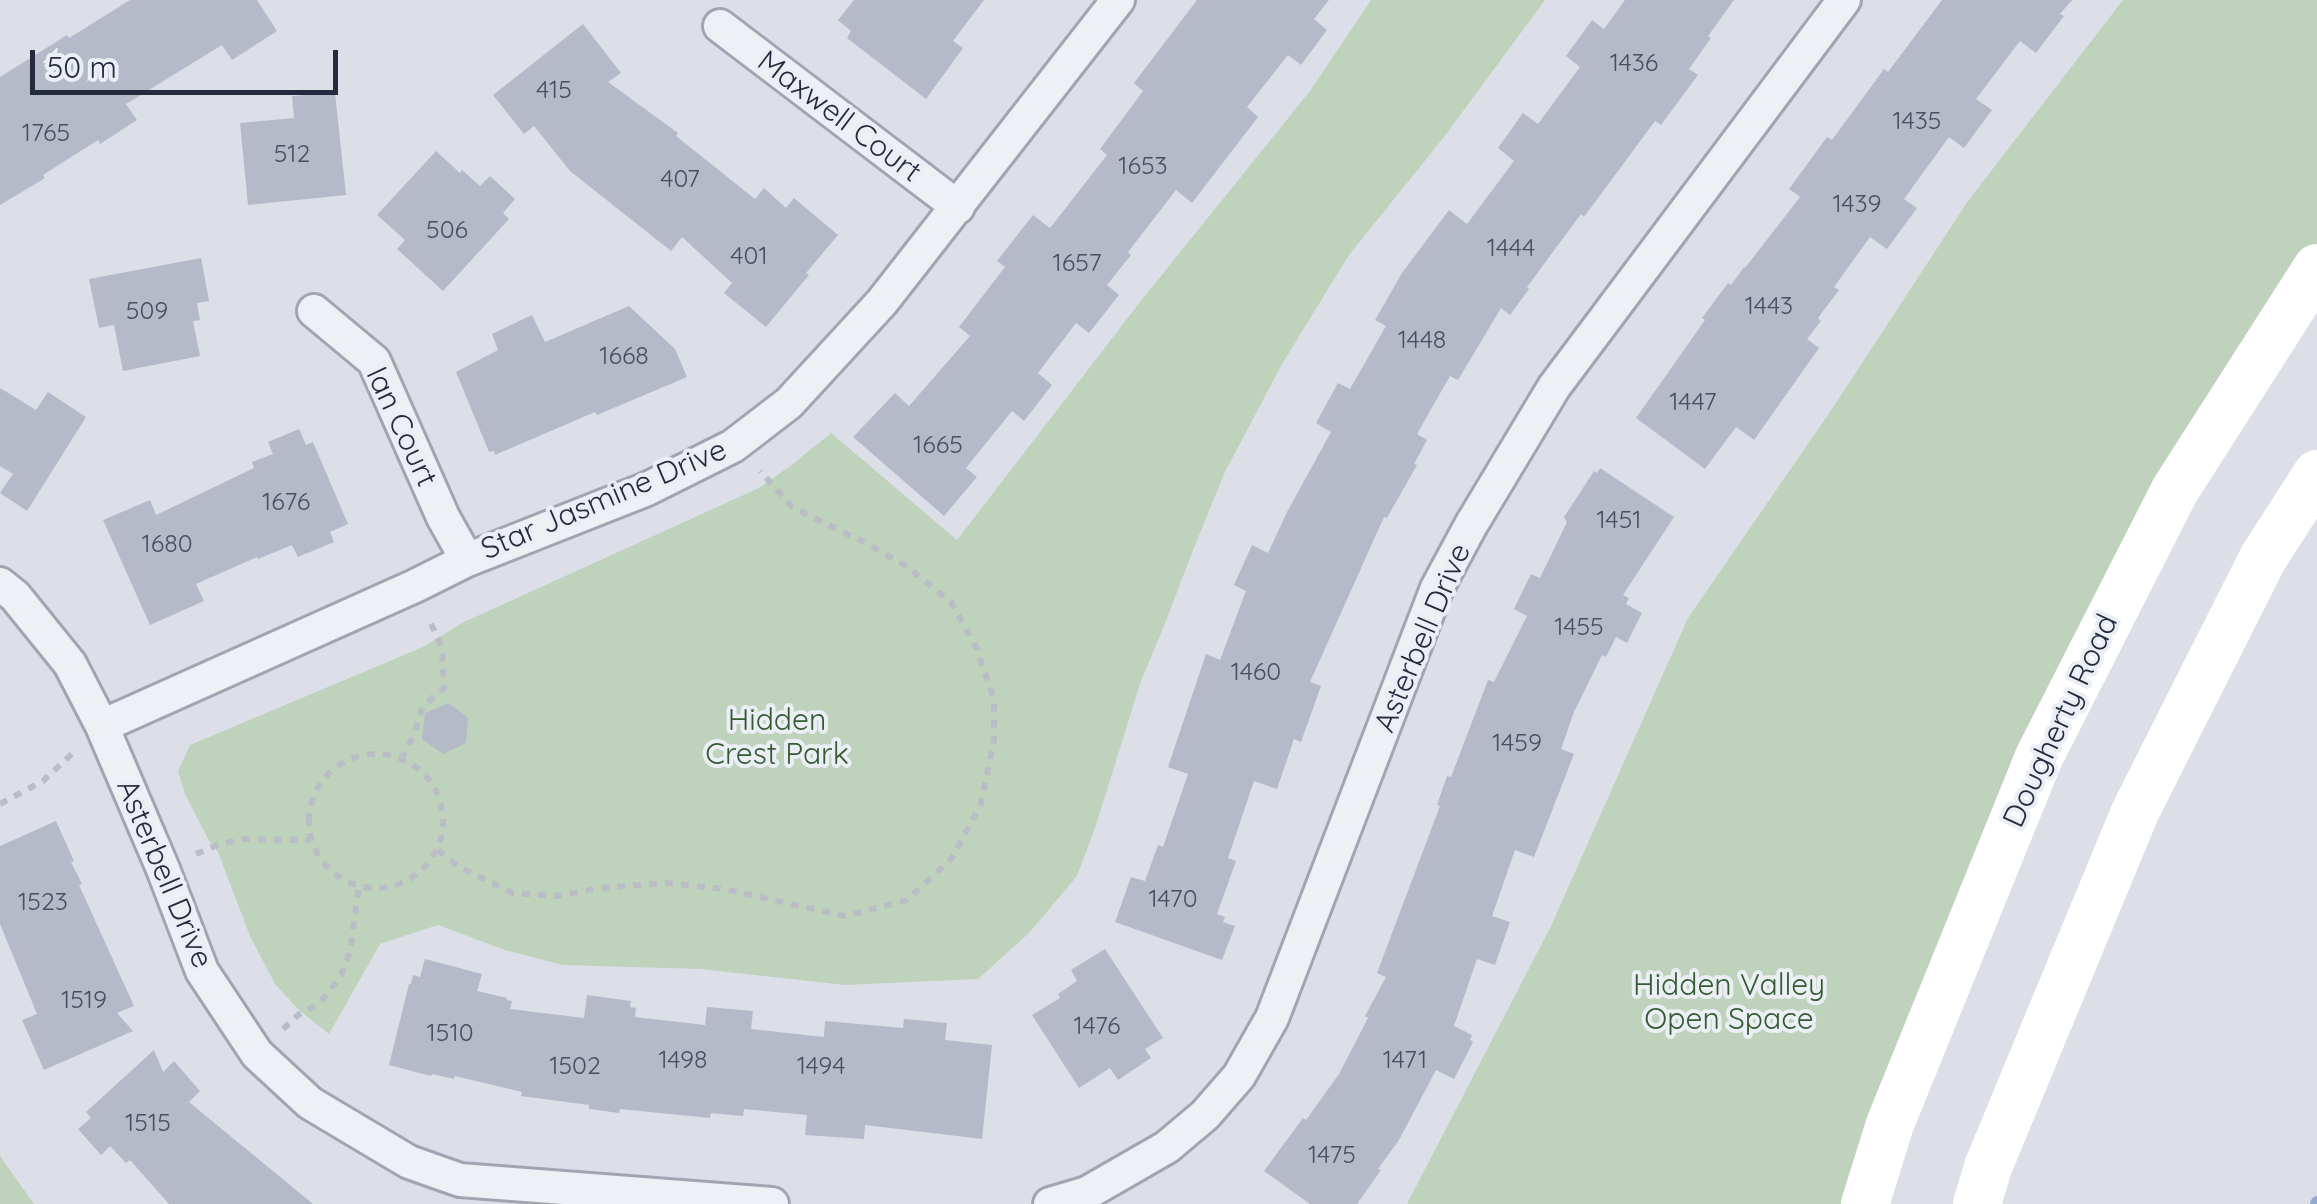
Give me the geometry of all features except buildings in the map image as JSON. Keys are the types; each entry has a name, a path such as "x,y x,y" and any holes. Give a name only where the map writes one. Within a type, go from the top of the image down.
{"main road":[{"name":"Dougherty Road","path":"1865,1204 1890,1124 2038,756 2176,490 2317,268"},
{"path":"1977,1204 1988,1167 2135,812 2263,558 2317,474"}],"street":[{"name":"Star Jasmine Drive","path":"102,726 467,560 647,488 733,446 789,403 882,302 1118,0"},
{"name":"Asterbell Drive","path":"1050,1204 1087,1193 1167,1147 1204,1116 1239,1076 1272,1018 1437,588 1471,525 1554,387 1844,0"},
{"name":"Maxwell Court","path":"720,26 958,207"},
{"name":"Ian Court","path":"314,312 374,361 443,517 467,560"},
{"name":"Asterbell Drive","path":"0,584 15,596 70,664 102,726 202,971 257,1054 310,1102 410,1162 460,1180 772,1204"}],"path":[{"path":"438,850 459,867 513,893 557,896 667,883 725,889 844,916 907,900 952,858 980,804 994,740 994,700 977,649 950,602 906,566 792,507 733,446"},
{"path":"401,758 413,738 423,706 444,688 442,648 415,586"},
{"path":"0,804 43,781 102,726"},
{"path":"380,754 401,758 419,769 442,804 444,828 438,850 424,869 405,883 382,889 359,886 338,877 321,861 311,840 308,818 313,798 340,765 358,756 380,754"},
{"path":"162,869 220,844 311,840"},
{"path":"257,1054 298,1015 320,1004 341,974 350,952 359,886"}],"green space":[{"name":"Hidden Crest Park","path":"1371,0 1545,0 1444,137 1349,255 1282,364 1225,472 1195,545 1141,681 1077,876 1029,933 978,979 845,985 700,969 562,965 502,949 438,925 380,944 329,1034 275,984 250,936 218,852 185,794 178,771 190,745 423,647 462,623 759,488 831,433 957,540 1140,302 1310,91"},
{"name":"Hidden Valley Open Space","path":"2123,0 2317,0 2317,268 2175,490 1865,1204 1407,1204 1551,926 1688,618 1832,409 1968,201"},
{"path":"0,1156 34,1204 0,1204"}]}
